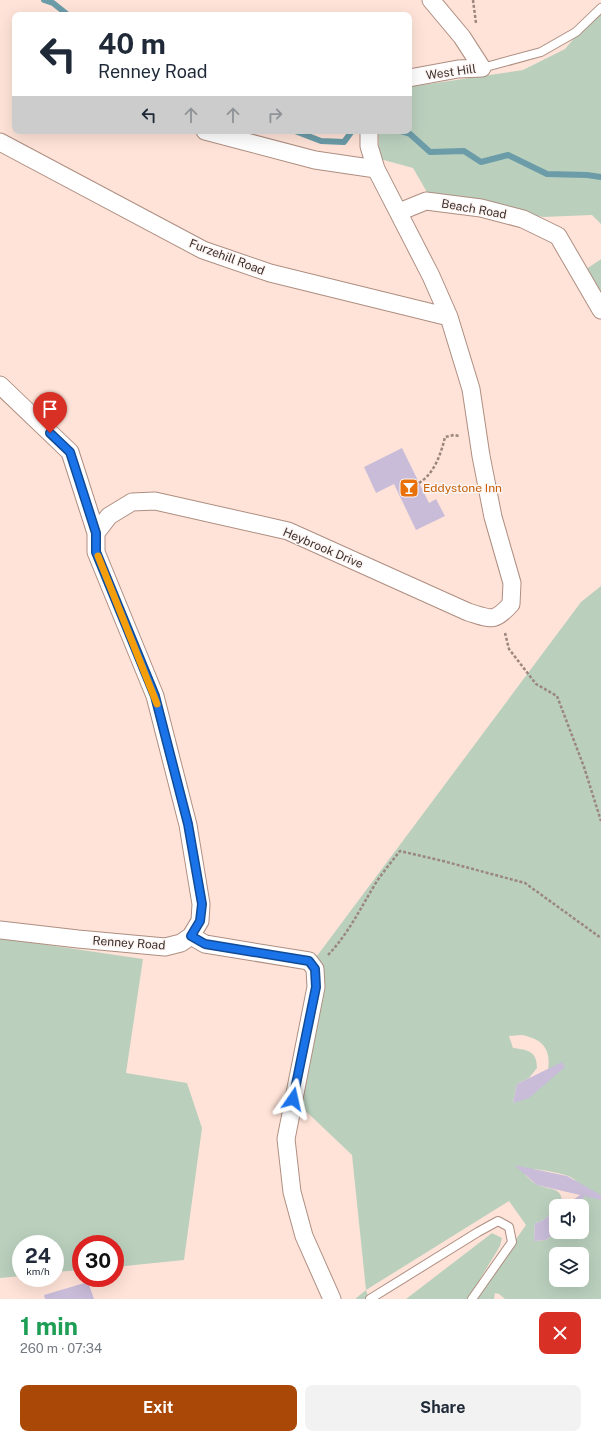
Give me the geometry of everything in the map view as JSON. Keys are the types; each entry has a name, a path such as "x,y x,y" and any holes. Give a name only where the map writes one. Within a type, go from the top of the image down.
{"street":[{"name":"West Hill","path":"431,0 462,37 482,68"},
{"name":"West Hill","path":"412,77 458,69 482,68"},
{"path":"217,134 315,160 376,169"},
{"path":"369,136 369,146 376,169 431,276 449,317 471,389 493,517 512,583 511,604 501,615"},
{"name":"Furzehill Road","path":"0,142 202,250 270,273 449,317"},
{"name":"Beach Road","path":"399,212 426,201 481,208 528,222 558,236 601,310"},
{"path":"0,385 70,452 96,533 96,552 155,696 188,824 202,904 200,921 191,936 205,944 309,961 315,969 316,987 286,1139 292,1192 304,1236 332,1299"},
{"name":"Heybrook Drive","path":"96,533 109,516 132,502 155,501 288,531 468,612 490,619 501,615"},
{"name":"Renney Road","path":"0,930 165,947 182,943 191,936"}],"lane":[{"path":"482,68 541,52 576,32 601,8"},
{"path":"370,1299 498,1221 509,1227 512,1242 472,1299"}],"path":[{"path":"419,483 427,478 442,451 444,437 454,434 479,441"},
{"path":"501,615 508,649 536,684 557,696 584,767 601,821"},
{"path":"315,969 338,945 355,920 378,880 400,852 443,861 525,883 601,938"}],"green space":[{"path":"601,6 601,224 592,215 543,217 428,194 413,168 380,159 378,134 412,134 412,87 523,70 565,49"},
{"path":"601,259 601,293 585,270"},
{"path":"601,586 601,1299 505,1299 499,1294 495,1293 494,1299 473,1299 526,1225 509,1201 366,1290 352,1155 293,1099 311,964 581,602","holes":["522,1035 530,1037 542,1044 548,1054 549,1060 547,1075 513,1103 517,1084 529,1078 537,1068 537,1062 531,1052 513,1048 509,1036"]},
{"path":"0,938 143,959 126,1073 187,1083 202,1128 184,1260 124,1266 124,1235 72,1235 72,1271 64,1271 64,1235 12,1235 12,1277 0,1278"},
{"path":"492,1233 502,1238 500,1246 468,1299 406,1299"},
{"path":"366,1290 369,1299 355,1299"}],"building":[{"name":"Eddystone Inn","path":"402,448 429,503 436,499 445,516 416,530 394,484 376,493 364,467"},
{"path":"562,1062 565,1067 529,1098 513,1103 517,1084"},
{"path":"514,1165 567,1176 601,1195 601,1200 584,1196 583,1199 574,1199 580,1195 537,1185"},
{"path":"549,1216 549,1238 546,1240 534,1241 535,1223 540,1222"},
{"path":"72,1287 90,1287 94,1299 45,1299 44,1295"}],"waterway":[{"path":"44,0 53,3 64,12"},
{"path":"303,134 321,141 344,142 350,134"},
{"path":"410,134 430,152 464,151 481,162 508,155 547,174 587,175 601,177"}],"slow traffic":[{"path":"98,556 157,704"}],"place":[{"name":"Eddystone Inn","path":"409,488"}],"route":[{"path":"50,433 70,452 96,533 96,552 155,696 188,824 202,904 200,921 191,936 205,944 309,961 315,969 316,987 293,1099"}]}
